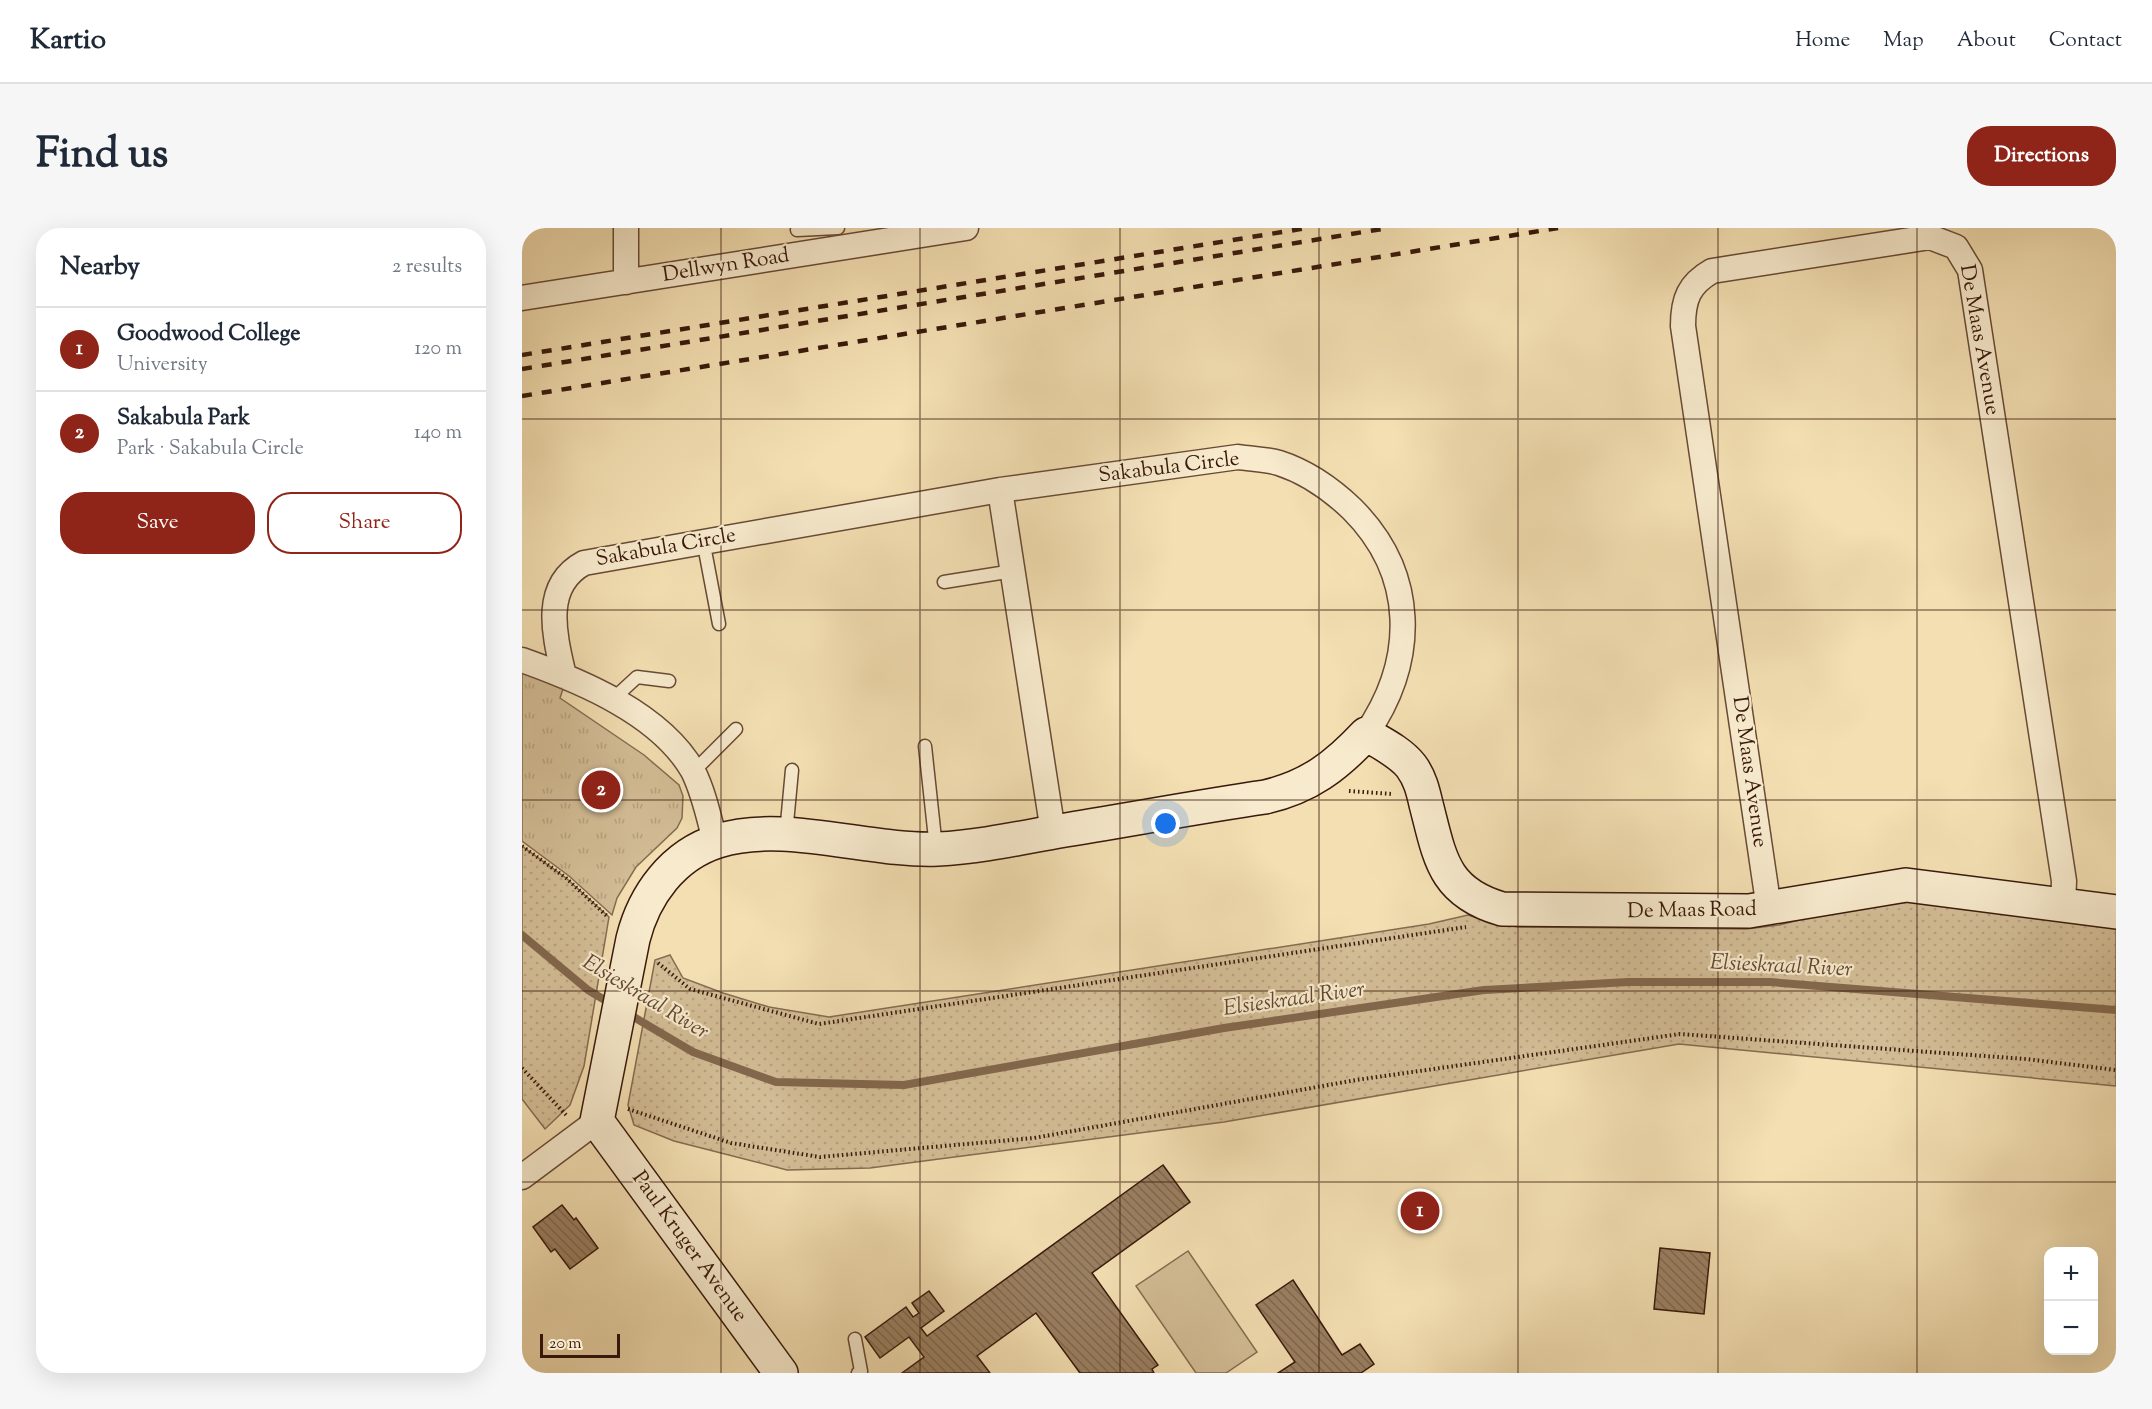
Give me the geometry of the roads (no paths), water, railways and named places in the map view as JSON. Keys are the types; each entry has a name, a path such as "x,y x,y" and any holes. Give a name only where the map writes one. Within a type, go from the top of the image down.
{"street":[{"path":"626,228 626,282"},
{"name":"Dellwyn Road","path":"522,298 798,255 932,231 966,228"},
{"name":"De Maas Avenue","path":"1769,909 1685,337 1683,309 1692,285 1712,271 1930,237 1956,247 1970,270 2064,881 2063,904"},
{"name":"Sakabula Circle","path":"564,676 554,635 555,599 563,580 574,568 584,563 703,540 1000,490 1238,457 1277,462 1306,474 1339,496 1367,524 1385,549 1398,581 1403,616 1398,663 1388,698 1366,734 1332,768 1295,789 1265,797 936,849 755,835 715,841 680,862 659,882 643,910 633,940 595,1114"},
{"path":"1000,490 1053,832"},
{"path":"522,660 564,676 612,700 633,712 667,738 693,772 702,793 715,841"},
{"name":"De Maas Road","path":"1366,734 1409,764 1422,788 1439,855 1449,878 1466,894 1487,905 1528,911 1721,912 1769,909 1868,889 1906,885 2116,912"},
{"path":"522,1177 595,1114"},
{"name":"Paul Kruger Avenue","path":"595,1114 781,1373"}],"lane":[{"path":"798,255 797,229 838,228"},
{"path":"703,540 719,624"},
{"path":"944,582 1013,571"},
{"path":"612,700 637,677 669,681"},
{"path":"693,772 736,729"},
{"path":"925,746 936,849"},
{"path":"786,836 792,770"},
{"path":"855,1339 861,1371 858,1373"}],"waterway":[{"name":"Elsieskraal River","path":"522,935 588,990 613,1005"},
{"name":"Elsieskraal River","path":"627,1013 693,1052 776,1082 904,1085 1224,1028 1484,990 1628,982 1770,982 2116,1010"}],"railway":[{"path":"522,355 1307,228"},
{"path":"522,369 1388,228"},
{"path":"522,396 1558,228"}],"place":[{"name":"Sakabula Park","path":"601,790"},
{"name":"Goodwood College","path":"1420,1211"}]}
